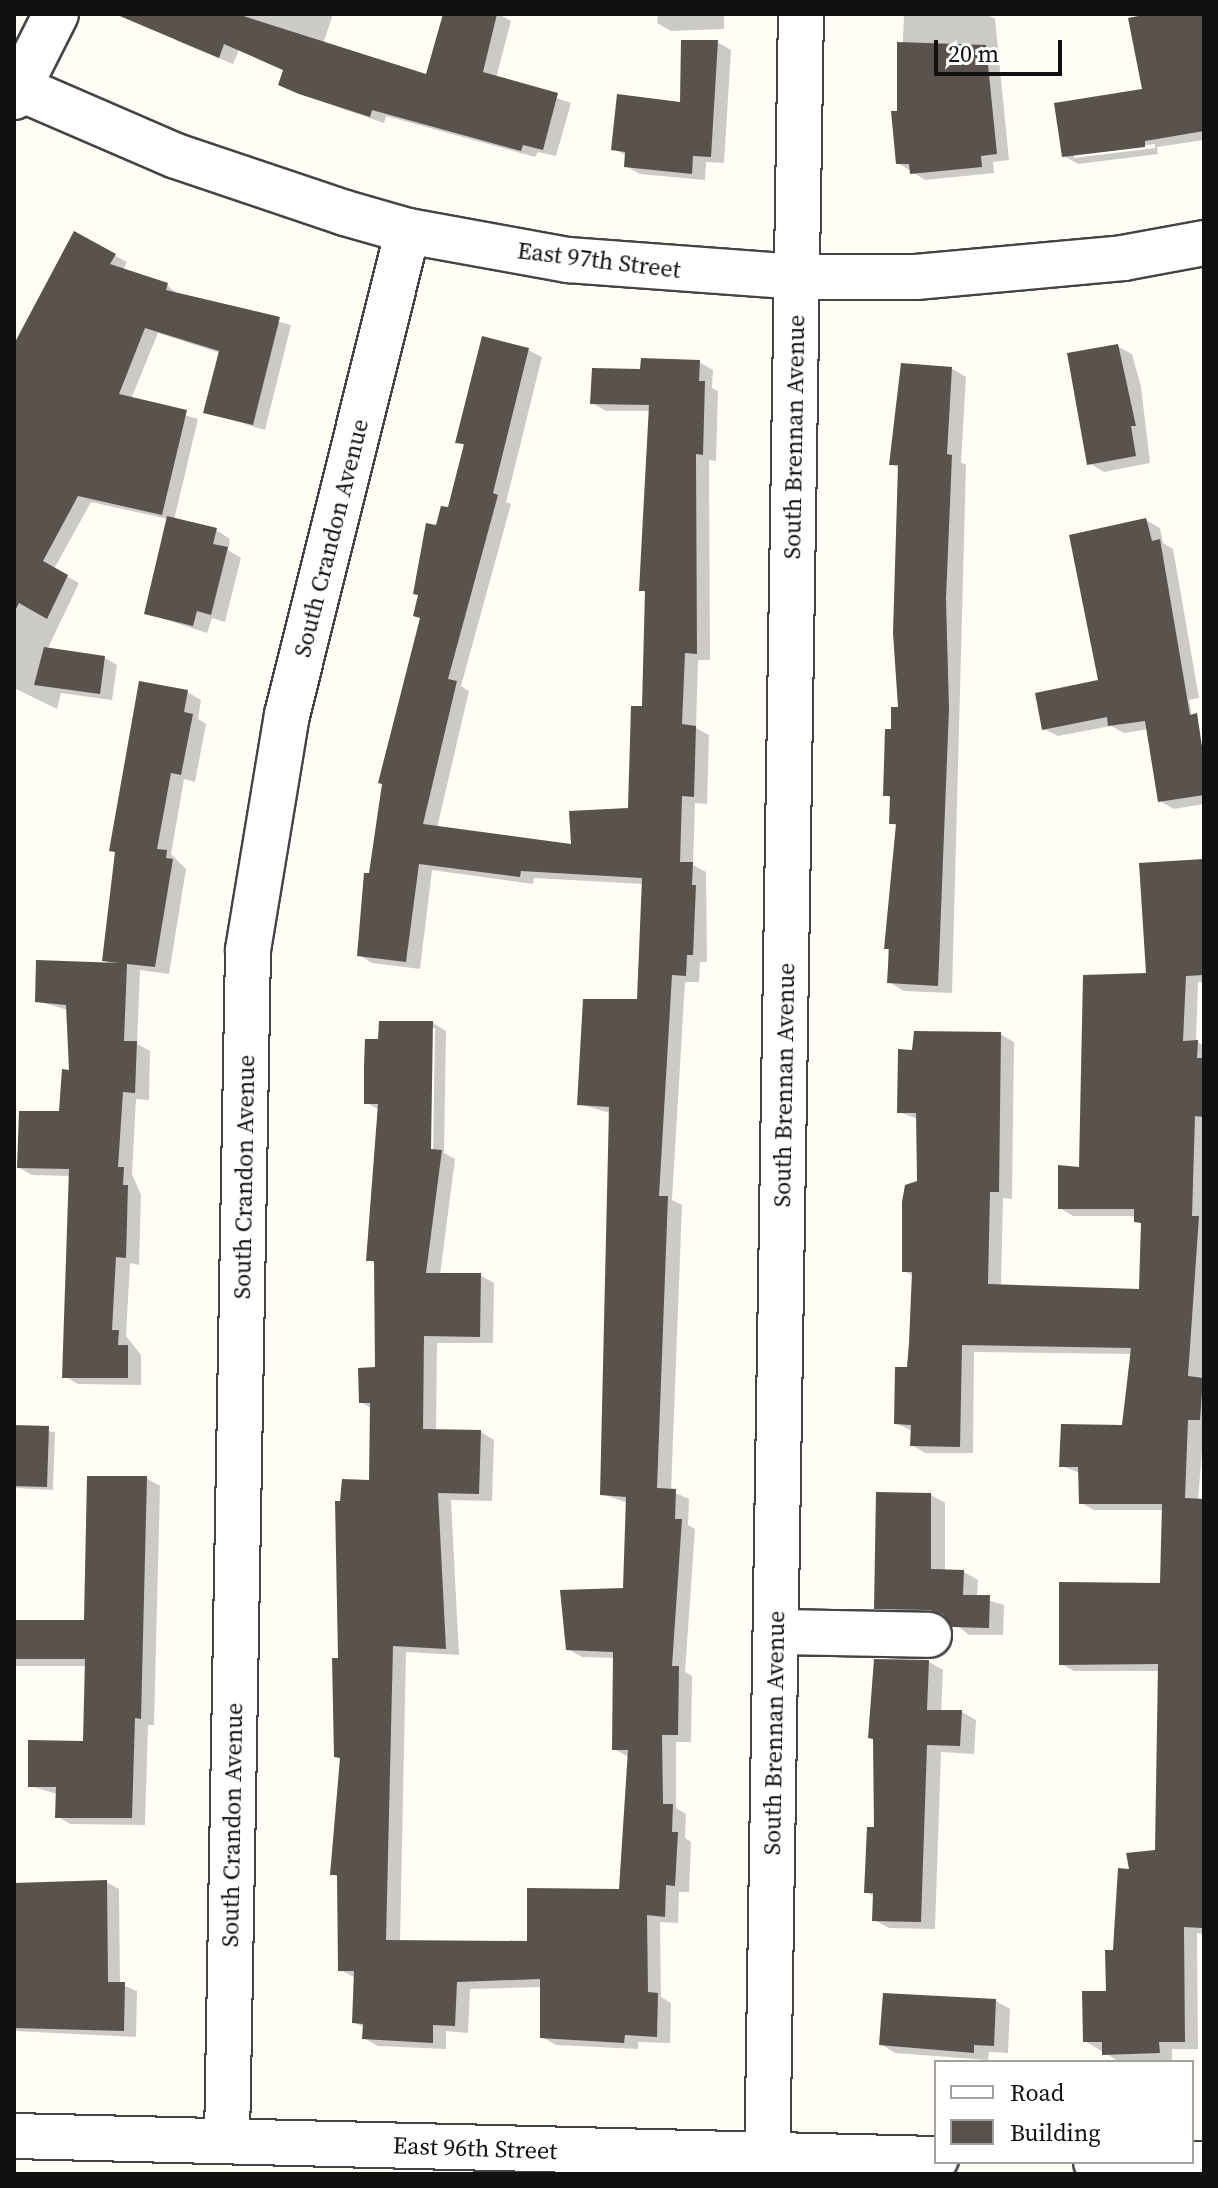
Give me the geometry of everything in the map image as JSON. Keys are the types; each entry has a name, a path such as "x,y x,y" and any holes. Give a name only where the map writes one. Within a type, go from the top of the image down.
{"street":[{"path":"15,90 56,14"},
{"name":"South Brennan Avenue","path":"767,2165 801,14"},
{"name":"East 97th Street","path":"15,90 176,156 408,231 568,260 797,277 931,276 1202,252"},
{"name":"South Crandon Avenue","path":"227,2141 248,950 287,715 408,231"},
{"path":"776,1632 929,1635"},
{"name":"East 96th Street","path":"14,2136 227,2141 767,2165 934,2159"}],"building":[{"path":"115,14 237,14 426,74 443,14 497,14 483,72 558,93 543,150 523,145 521,151 372,110 370,117 299,94 278,85 283,70 224,44 219,58"},
{"path":"1149,14 1204,14 1204,131 1145,141 1145,147 1062,157 1054,103 1142,89 1128,18"},
{"path":"681,40 718,40 711,157 693,156 692,174 624,167 625,152 611,150 617,94 680,102"},
{"path":"897,42 986,45 997,154 981,156 982,167 910,174 909,164 896,164 891,111 897,111"},
{"path":"74,231 116,254 110,264 168,283 166,290 280,317 253,425 203,413 219,351 145,328 119,394 187,410 162,515 78,496 43,561 68,575 47,619 19,603 14,613 14,344"},
{"path":"482,336 529,348 493,493 498,495 448,679 457,681 423,824 571,844 569,811 628,808 631,706 642,706 645,591 639,591 649,405 590,404 592,368 640,369 641,358 700,360 699,381 705,381 703,455 696,454 697,654 685,653 682,724 696,726 694,797 682,796 680,862 693,862 692,885 696,885 693,955 687,955 686,976 672,975 659,1196 668,1196 657,1488 676,1489 675,1519 682,1519 672,1666 679,1666 678,1735 662,1735 663,1804 673,1804 672,1832 678,1832 675,1886 666,1885 665,1917 647,1915 648,1992 658,1993 657,2037 625,2035 624,2043 540,2038 540,1979 457,1982 455,2026 433,2025 433,2043 362,2039 363,2024 352,2023 354,1971 338,1971 337,1875 330,1875 340,1758 334,1757 332,1658 338,1658 335,1501 340,1501 342,1479 369,1480 370,1403 359,1403 358,1368 375,1367 374,1261 366,1261 378,1104 364,1104 365,1039 378,1039 379,1021 433,1021 431,1149 442,1150 426,1273 481,1273 480,1337 424,1336 423,1429 481,1430 479,1494 438,1493 446,1649 393,1646 386,1940 527,1941 527,1888 619,1889 628,1750 612,1750 613,1652 566,1650 560,1590 623,1588 626,1497 600,1495 609,1107 577,1105 583,999 637,999 642,878 521,871 520,877 419,864 406,962 357,956 364,873 369,873 382,784 378,783 420,618 413,616 418,595 413,594 426,523 436,525 441,506 448,507 464,444 455,443"},
{"path":"1118,344 1136,426 1131,426 1136,456 1087,465 1067,353"},
{"path":"901,363 952,367 947,454 952,455 946,599 949,709 938,986 887,983 889,949 884,949 896,824 889,824 890,796 883,796 885,729 891,729 891,707 898,707 893,633 898,465 889,465"},
{"path":"167,516 217,528 213,544 228,547 211,615 197,611 193,626 144,614"},
{"path":"1146,518 1152,541 1160,539 1190,715 1197,713 1204,760 1204,795 1158,802 1145,721 1108,726 1107,717 1042,730 1035,693 1098,680 1069,535"},
{"path":"44,647 105,656 100,694 34,685"},
{"path":"139,681 188,690 184,712 193,714 181,775 171,773 157,849 167,850 166,858 173,859 155,967 127,964 124,1041 137,1041 135,1093 123,1092 118,1167 124,1167 123,1185 128,1185 126,1258 116,1257 112,1330 119,1330 118,1345 128,1345 128,1378 62,1378 69,1169 17,1168 19,1111 59,1111 62,1069 69,1070 66,1005 35,1002 36,960 120,963 102,961 115,852 109,851"},
{"path":"1204,859 1204,975 1186,976 1183,1041 1198,1040 1197,1058 1204,1058 1204,1117 1195,1116 1192,1216 1199,1216 1188,1376 1203,1378 1200,1420 1188,1420 1185,1498 1204,1499 1203,1928 1184,1927 1185,2042 1159,2042 1160,2053 1102,2055 1102,2042 1083,2042 1082,1991 1106,1991 1105,1950 1113,1950 1118,1868 1129,1869 1126,1853 1155,1850 1158,1664 1059,1665 1059,1582 1160,1583 1162,1504 1079,1504 1078,1467 1059,1467 1061,1424 1122,1425 1131,1348 962,1345 960,1447 910,1446 911,1425 894,1424 895,1367 907,1367 909,1343 912,1272 902,1272 902,1202 905,1185 917,1181 916,1113 897,1113 898,1049 912,1050 914,1031 1001,1032 999,1192 990,1192 988,1284 1139,1289 1141,1223 1134,1222 1134,1209 1058,1209 1058,1165 1079,1167 1083,975 1146,973 1139,863"},
{"path":"14,1425 49,1426 47,1487 14,1486"},
{"path":"87,1476 147,1476 141,1719 135,1718 132,1818 55,1818 56,1787 28,1787 28,1740 83,1741 85,1659 14,1659 14,1620 84,1620"},
{"path":"876,1492 931,1493 931,1569 964,1570 963,1595 990,1595 989,1628 952,1627 943,1614 930,1610 874,1609"},
{"path":"874,1659 929,1660 927,1710 962,1710 960,1746 927,1745 921,1922 872,1921 873,1893 864,1893 867,1827 874,1827 873,1739 868,1738"},
{"path":"107,1880 108,1982 125,1982 124,2031 14,2028 14,1883"},
{"path":"883,1993 996,1999 994,2046 974,2045 974,2053 879,2045"}]}
